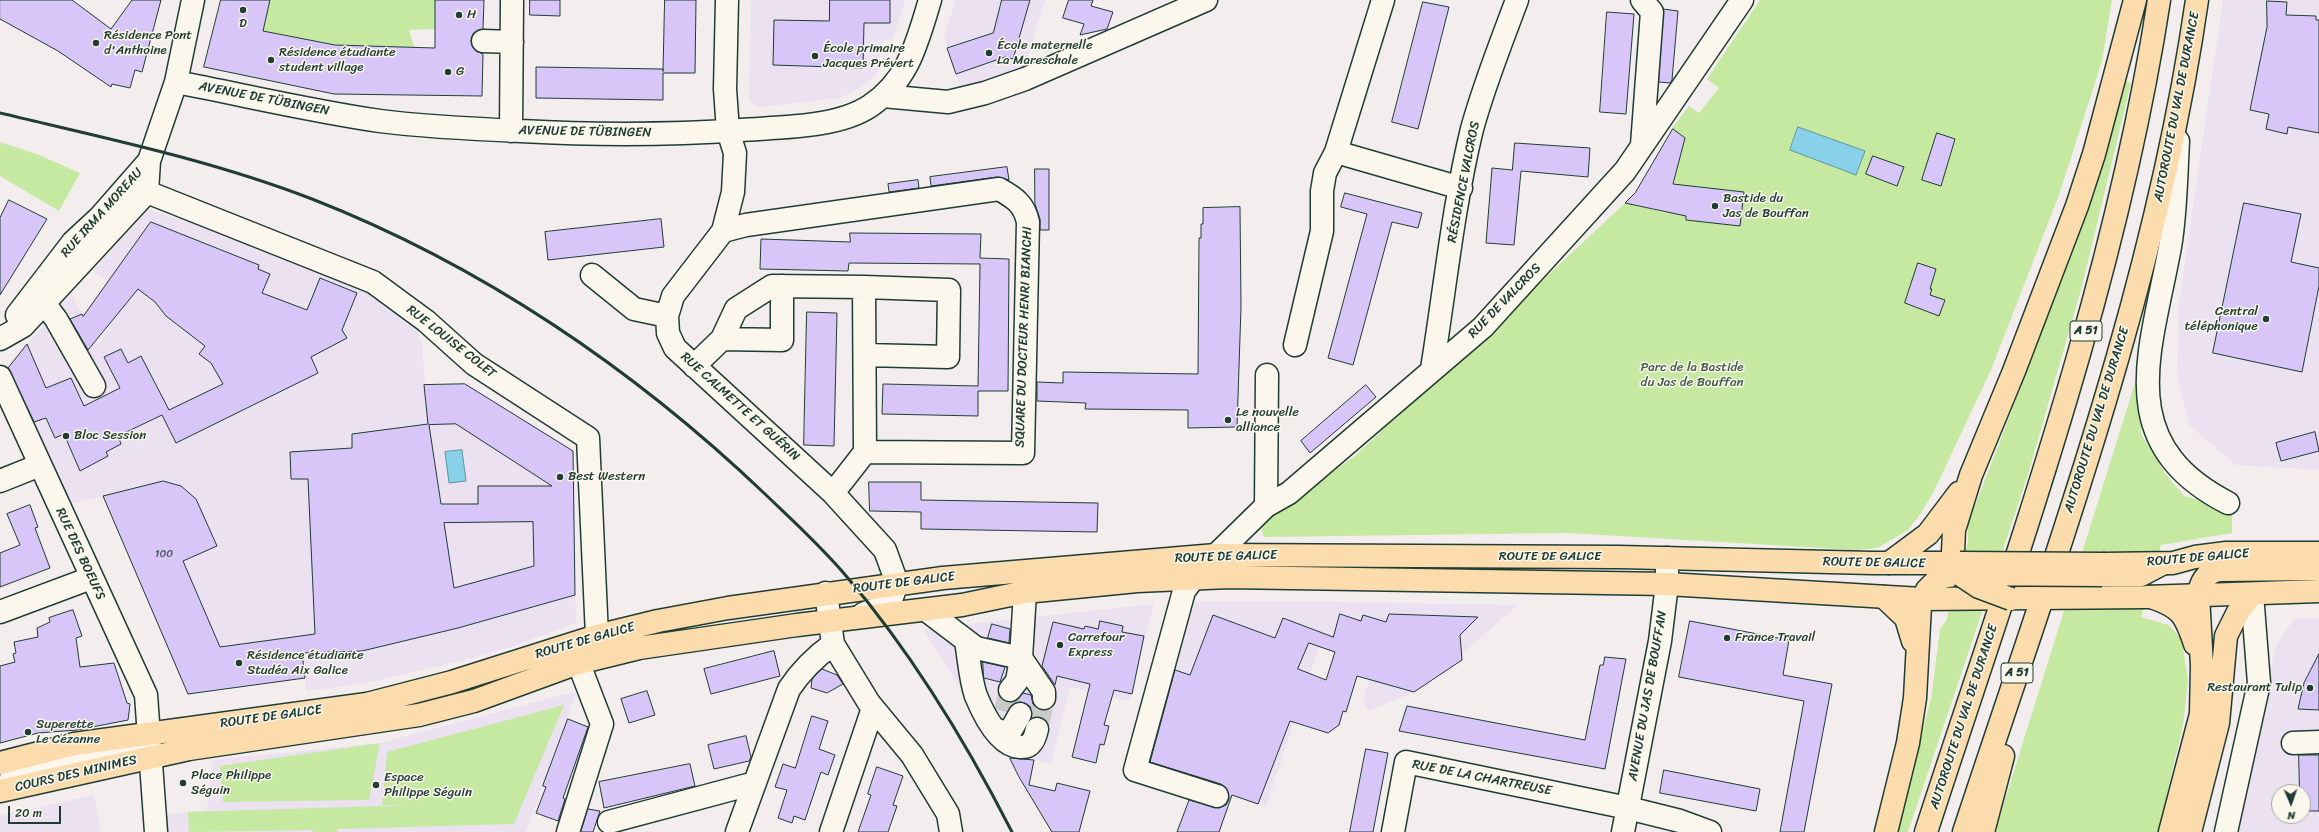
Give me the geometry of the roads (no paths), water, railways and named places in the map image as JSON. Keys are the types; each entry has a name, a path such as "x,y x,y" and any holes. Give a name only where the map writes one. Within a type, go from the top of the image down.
{"main road":[{"path":"2011,599 1979,587 1959,567 1952,541 1954,530 1971,475 2014,371 2077,206 2096,147 2135,0"},
{"name":"AUTOROUTE DU VAL DE DURANCE","path":"1926,832 2028,522 2094,307 2126,179 2140,114 2159,0"},
{"name":"AUTOROUTE DU VAL DE DURANCE","path":"1964,832 2069,513 2116,361 2169,158 2197,0"},
{"path":"1889,563 1914,546 1936,525 1971,475"},
{"path":"1983,832 2069,513"},
{"name":"ROUTE DE GALICE","path":"150,733 327,719 419,715 474,701 575,654 596,636 665,619 896,583 1056,567 1216,555 1667,558 1889,563 1959,567 2104,569 2141,575 2162,564 2226,553 2319,552"},
{"path":"1886,832 1908,743 1918,662 1918,619 1922,599 1935,582 1959,567"},
{"path":"2170,832 2201,714 2202,666 2198,595 2201,584 2205,577 2214,571 2319,569"},
{"name":"ROUTE DE GALICE","path":"152,756 327,719 367,704 452,682 575,654 639,648 841,620 926,610 1025,592 1136,581 1214,578 1667,584 1922,599 2150,597 2319,591"},
{"path":"2190,832 2218,723 2226,636 2236,616 2252,594"},
{"path":"1884,596 1906,618 1918,662"},
{"path":"2150,597 2172,606 2187,620 2202,666"},
{"name":"COURS DES MINIMES","path":"0,763 74,744 150,733"},
{"name":"COURS DES MINIMES","path":"0,791 152,756"}],"street":[{"path":"149,161 176,82 193,0"},
{"path":"511,131 518,47 512,0"},
{"name":"RUE CALMETTE ET GUÉRIN","path":"727,0 725,89 728,131 736,153 733,192 724,231 673,296 667,316 668,333 675,348 694,366 836,489 885,550 896,583"},
{"name":"AVENUE DE TÜBINGEN","path":"176,82 316,110 380,121 445,128 590,134 728,131 834,120 858,113 883,96 907,68 930,0"},
{"path":"883,96 948,102 985,93 1025,79 1206,0"},
{"path":"1295,345 1322,231 1322,191 1325,173 1336,152 1383,0"},
{"name":"RÉSIDENCE VALCROS","path":"1432,369 1461,188 1477,115 1517,0"},
{"path":"1642,0 1652,12 1647,138"},
{"name":"RUE DE VALCROS","path":"1216,555 1266,506 1289,493 1432,369 1483,327 1625,171 1742,0"},
{"path":"483,41 518,47"},
{"path":"2181,97 2170,244 2151,351 2147,399 2153,428 2160,444 2174,464 2196,485 2228,503"},
{"path":"1336,152 1461,188"},
{"name":"RUE IRMA MOREAU","path":"0,339 18,327 23,326 147,192 149,161"},
{"name":"RUE IRMA MOREAU","path":"18,327 15,317 42,281 73,242 100,217 149,161"},
{"name":"SQUARE DU DOCTEUR HENRI BIANCHI","path":"724,231 746,225 999,189 1017,199 1025,210 1028,222 1023,453 865,452"},
{"name":"RUE LOUISE COLET","path":"147,192 372,282 426,321 474,364 588,438 596,636"},
{"path":"592,275 634,309 667,316"},
{"path":"694,366 722,339 736,309 772,286 949,290 948,357 865,355"},
{"path":"722,339 782,340 782,286"},
{"path":"836,489 865,452 864,287"},
{"path":"44,303 56,319 94,386"},
{"path":"1266,506 1267,375"},
{"name":"RUE DES BOEUFS","path":"0,377 91,578 145,692 152,756 156,832"},
{"path":"0,481 40,465"},
{"path":"1214,578 1216,555"},
{"name":"AVENUE DU JAS DE BOUFFAN","path":"1622,832 1628,808 1660,641 1667,584 1667,558"},
{"path":"0,612 91,578"},
{"path":"1193,579 1182,598 1135,770 1217,796"},
{"path":"841,620 890,603 896,583"},
{"path":"1025,592 1021,658 1008,744 1020,747 1028,746 1032,742 1037,729"},
{"path":"737,832 789,689 816,656 833,644 841,620 826,593"},
{"path":"2226,832 2259,683 2252,594"},
{"path":"926,610 976,648 1021,658 1044,692 1013,704 975,695 966,641"},
{"path":"833,644 873,708 912,755 948,814 951,832"},
{"path":"568,832 602,724 575,654"},
{"path":"452,682 458,705"},
{"path":"831,832 873,708"},
{"name":"COURS DES MINIMES","path":"0,781 103,754 150,733"},
{"path":"2293,743 2319,742"},
{"name":"RUE DE LA CHARTREUSE","path":"1393,832 1406,762 1628,808"},
{"path":"609,822 754,784"},
{"path":"1628,808 1700,830"}],"water":[{"path":"1798,127 1865,151 1856,175 1790,150"},
{"path":"462,450 466,481 449,483 445,452"}],"tunnel":[{"path":"1005,711 1010,690"},
{"path":"1037,729 1044,698"}],"railway":[{"path":"0,113 197,161 274,185 312,199 375,225 436,255 495,288 553,324 609,363 663,404 715,448 807,534 847,577 893,636 937,700 957,732 1012,832"}],"place":[{"name":"D","path":"243,10"},
{"name":"H","path":"459,15"},
{"name":"Résidence Pont d'Anthoine","path":"96,43"},
{"name":"École maternelle La Mareschale","path":"989,53"},
{"name":"École primaire Jacques Prévert","path":"815,56"},
{"name":"Résidence étudiante student village","path":"271,60"},
{"name":"G","path":"448,72"},
{"name":"Bastide du Jas de Bouffan","path":"1715,206"},
{"name":"Central téléphonique","path":"2266,319"},
{"name":"Le nouvelle alliance","path":"1228,420"},
{"name":"Bloc Session","path":"66,436"},
{"name":"Best Western","path":"560,477"},
{"name":"France Travail","path":"1727,638"},
{"name":"Carrefour Express","path":"1060,645"},
{"name":"Résidence étudiante Studéa Aix Galice","path":"239,663"},
{"name":"Restaurant Tulip","path":"2310,688"},
{"name":"Superette Le Cézanne","path":"28,732"},
{"name":"Place Philippe Séguin","path":"183,783"},
{"name":"Espace Philippe Séguin","path":"376,785"}],"park label":[{"name":"Parc de la Bastide du Jas de Bouffan","path":"1692,376"}]}
